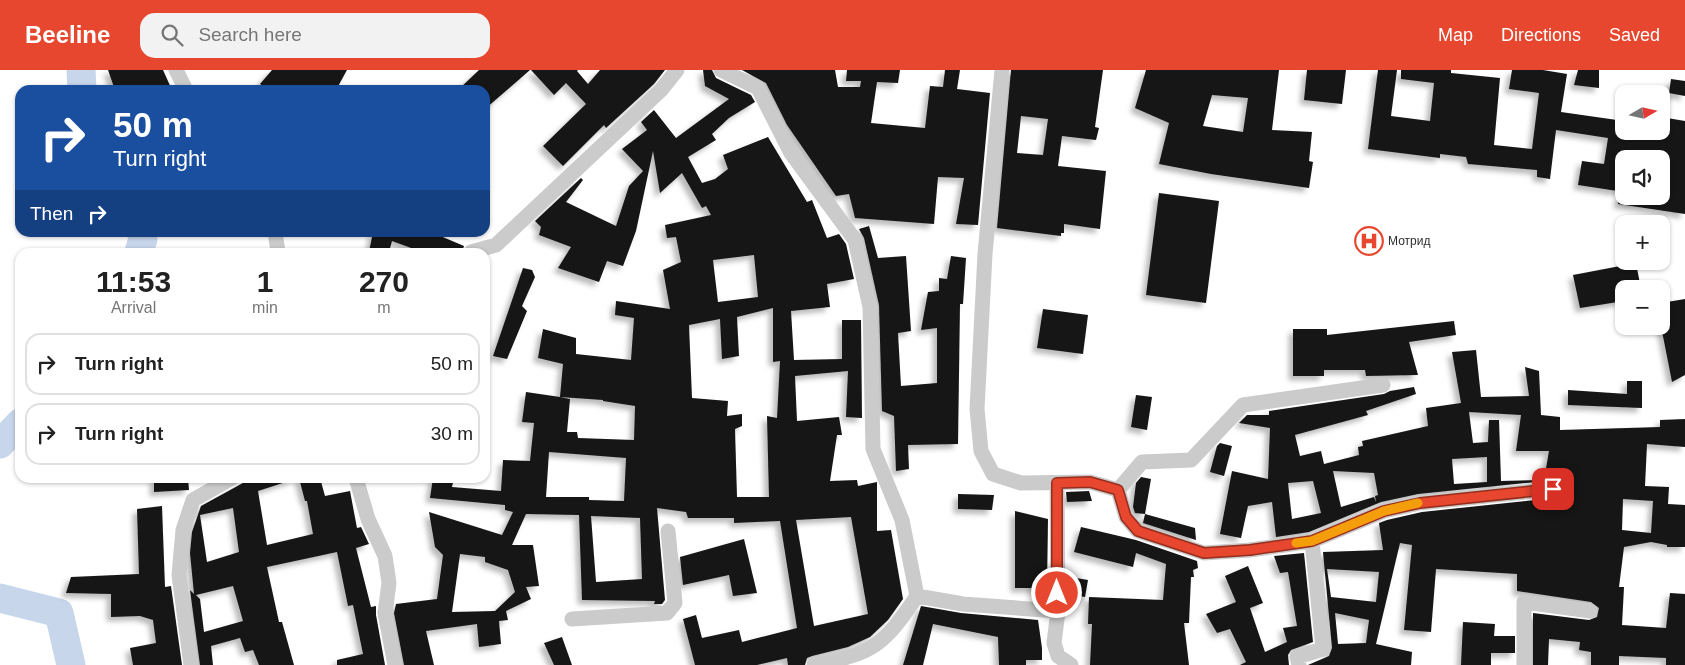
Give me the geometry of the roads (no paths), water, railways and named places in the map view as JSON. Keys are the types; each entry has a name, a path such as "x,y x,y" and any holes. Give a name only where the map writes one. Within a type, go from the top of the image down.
{"street":[{"path":"176,70 184,85"},
{"path":"485,248 496,245 661,90 677,70"},
{"path":"721,70 758,88 791,153 855,240 870,307 873,450 902,520 917,596 899,622 881,643 853,657 814,665"},
{"path":"1002,70 985,254 977,409 981,451 993,474 1021,483 1090,482 1118,490"},
{"path":"1118,490 1142,462 1190,460 1243,405 1383,385"},
{"path":"191,665 179,575 183,530 193,500 223,483"},
{"path":"357,483 368,519 385,556 389,583 385,614 396,665"},
{"path":"1057,483 1058,611 1054,643 1058,656 1071,665"},
{"path":"1118,490 1126,517 1138,531 1204,553 1250,550 1312,541 1384,511 1420,503 1553,489"},
{"path":"572,619 667,613 675,603 668,531"},
{"path":"1299,665 1297,658 1323,649 1312,541"},
{"path":"917,596 963,604 1058,611"},
{"path":"1524,665 1524,602 1590,611"}],"waterway":[{"path":"81,70 82,85"},
{"path":"140,248 142,237"},
{"path":"0,444 15,428"},
{"path":"0,598 59,613 71,665"}],"place":[{"name":"Мотрид","path":"1369,241"}]}
